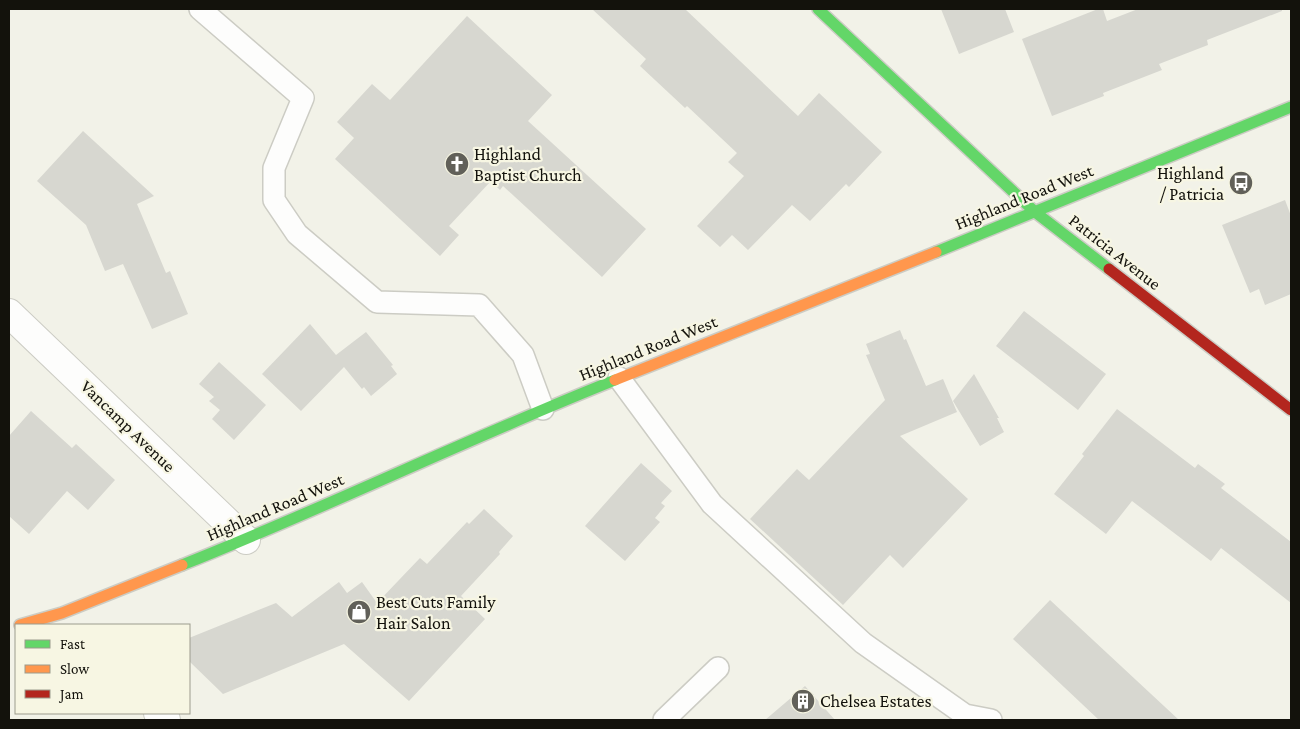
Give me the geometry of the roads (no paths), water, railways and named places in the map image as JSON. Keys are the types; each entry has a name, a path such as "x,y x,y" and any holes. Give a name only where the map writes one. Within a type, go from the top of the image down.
{"main road":[{"name":"Patricia Avenue","path":"818,9 1034,212 1291,410"},
{"name":"Highland Road West","path":"28,624 68,619 542,409 1291,107"}],"street":[{"name":"Vancamp Avenue","path":"9,313 246,540"}],"lane":[{"path":"200,9 303,98 274,168 274,200 298,234 376,302 479,305 523,355 542,409"},
{"path":"619,378 712,504 856,637 965,715 991,720"},
{"path":"664,720 718,668"}],"place":[{"name":"Highland Baptist Church","path":"457,164"},
{"name":"Highland / Patricia","path":"1241,183"},
{"name":"Best Cuts Family Hair Salon","path":"359,612"},
{"name":"Chelsea Estates","path":"803,701"}]}
